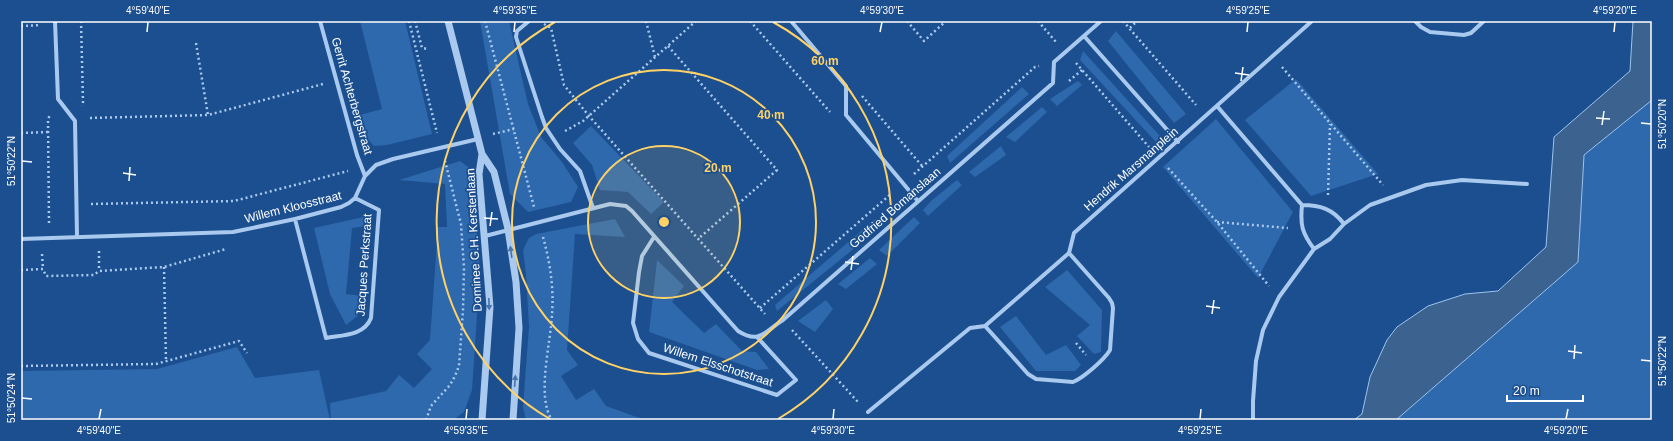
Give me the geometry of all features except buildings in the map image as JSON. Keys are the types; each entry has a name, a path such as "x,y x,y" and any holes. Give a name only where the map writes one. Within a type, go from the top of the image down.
{"street":[{"path":"55,21 58,99 75,121 77,236"},
{"name":"Gerrit Achterbergstraat","path":"320,21 365,176"},
{"name":"Dominee G.H. Kerstenlaan","path":"448,21 482,154 479,174 490,307 482,420"},
{"path":"529,21 517,31 516,36 542,117 552,138 560,149 580,170 593,208"},
{"path":"791,21 846,86 846,115 917,200"},
{"name":"Hendrik Marsmanplein","path":"1069,253 1074,233 1178,142 1312,21"},
{"path":"1415,21 1421,27 1430,32 1464,35 1471,33 1484,21"},
{"name":"Godfried Bomanslaan","path":"757,337 762,336 783,320 917,200 1053,83 1054,62 1099,22"},
{"path":"1084,36 1178,142"},
{"path":"1217,106 1302,205 1301,222 1304,235 1314,249"},
{"name":"Willem Kloosstraat","path":"21,239 233,232 295,219 341,207 355,198 365,176 376,165 479,138"},
{"name":"Dominee G.H. Kerstenlaan","path":"482,154 494,172 508,229 516,282 519,328 513,420"},
{"path":"1253,420 1256,361 1263,330 1279,297 1314,249 1330,239 1344,224 1370,205 1426,185 1444,182 1484,180 1526,184"},
{"name":"Jacques Perkstraat","path":"295,219 326,338 357,332 366,327 371,318 379,210 355,198"},
{"path":"485,236 538,221 610,204 626,206 738,331 751,338 757,337"},
{"path":"1302,205 1312,205 1328,209 1337,215 1344,224"},
{"name":"Willem Elsschotstraat","path":"654,237 642,256 633,323 638,339 649,353 777,395 796,380 757,337"},
{"path":"868,412 970,328 985,326 1069,253 1109,298 1113,308 1110,350 1095,366 1073,382 1036,379 1028,374 985,326"}],"path":[{"path":"75,121 83,102 81,21"},
{"path":"409,21 461,224 464,268 463,310 456,376 431,406 426,420"},
{"path":"415,21 422,48 428,49"},
{"path":"485,21 550,269 552,313 545,398 549,415 552,420"},
{"path":"540,21 551,28 564,85 589,116 775,325"},
{"path":"646,21 655,57"},
{"path":"552,138 583,122 696,21"},
{"path":"750,21 831,114 846,115"},
{"path":"906,21 924,41 946,21"},
{"path":"1124,21 1206,116"},
{"path":"1130,28 1138,21"},
{"path":"196,43 208,115"},
{"path":"668,46 777,170 698,239"},
{"path":"1272,56 1392,196"},
{"path":"80,111 90,118 208,115 337,81"},
{"path":"846,86 865,98 923,167"},
{"path":"50,237 48,120 58,99"},
{"path":"1328,209 1330,123"},
{"path":"21,133 48,132"},
{"path":"76,204 234,201 362,167"},
{"path":"1217,222 1303,230"},
{"name":"Willem Kloosstraat","path":"21,270 43,269 46,276 94,275 99,270 164,266 226,249 233,232"},
{"path":"164,266 166,361"},
{"path":"783,320 868,412"},
{"path":"21,366 156,364 239,341 247,353"}],"shaded area":[{"path":"360,21 405,21 432,134 387,145 374,146 365,136 360,115 382,109"},
{"path":"480,21 509,21 528,104 541,137 562,162 578,187 571,202 528,212 510,194"},
{"path":"1633,21 1652,21 1652,100 1584,155 1578,262 1396,420 1354,420 1362,414 1370,377 1387,340 1397,327 1428,306 1465,294 1498,291 1546,247 1554,137 1630,71"},
{"path":"1116,31 1186,114 1174,123 1108,41"},
{"path":"1083,51 1160,136 1156,142 1080,60"},
{"path":"1296,79 1378,174 1311,196 1245,120"},
{"path":"1078,81 1082,85 1057,106 1050,99"},
{"path":"1022,87 1029,94 950,163 947,156"},
{"path":"1652,100 1652,420 1396,420 1578,262 1584,155"},
{"path":"1042,107 1047,112 1015,142 1006,137"},
{"path":"1216,119 1293,212 1258,278 1163,167"},
{"path":"591,126 664,202 651,214 628,192 600,190 592,165 573,143"},
{"path":"1001,146 1006,155 975,177 969,172"},
{"path":"460,161 472,170 480,270 472,390 464,412 453,420 331,420 330,403 386,391 399,375 414,388 432,369 417,354 430,340 438,227 447,227 445,184 399,180"},
{"path":"957,180 962,185 928,216 923,210 931,201"},
{"path":"368,216 367,226 352,228 346,294 363,296 361,313 346,325 330,294 314,228"},
{"path":"914,217 920,223 887,256 879,250"},
{"path":"615,219 625,237 575,234 567,350 578,365 561,376 576,400 594,389 606,406 645,420 526,420 523,407 529,327 523,250 529,238 536,234"},
{"path":"875,219 883,225 777,311 775,305"},
{"path":"870,258 877,264 846,289 838,284"},
{"path":"657,260 684,286 672,302 704,333 716,324 742,351 756,352 769,369 757,370 649,332"},
{"path":"1067,270 1102,310 1101,352 1094,354 1077,336 1090,325 1045,287"},
{"path":"826,300 833,309 815,332 798,321"},
{"path":"1016,316 1046,355 1066,345 1081,365 1075,371 1036,371 1000,327"},
{"path":"237,347 255,378 319,370 330,420 89,420 21,418 21,371 157,369"}]}
